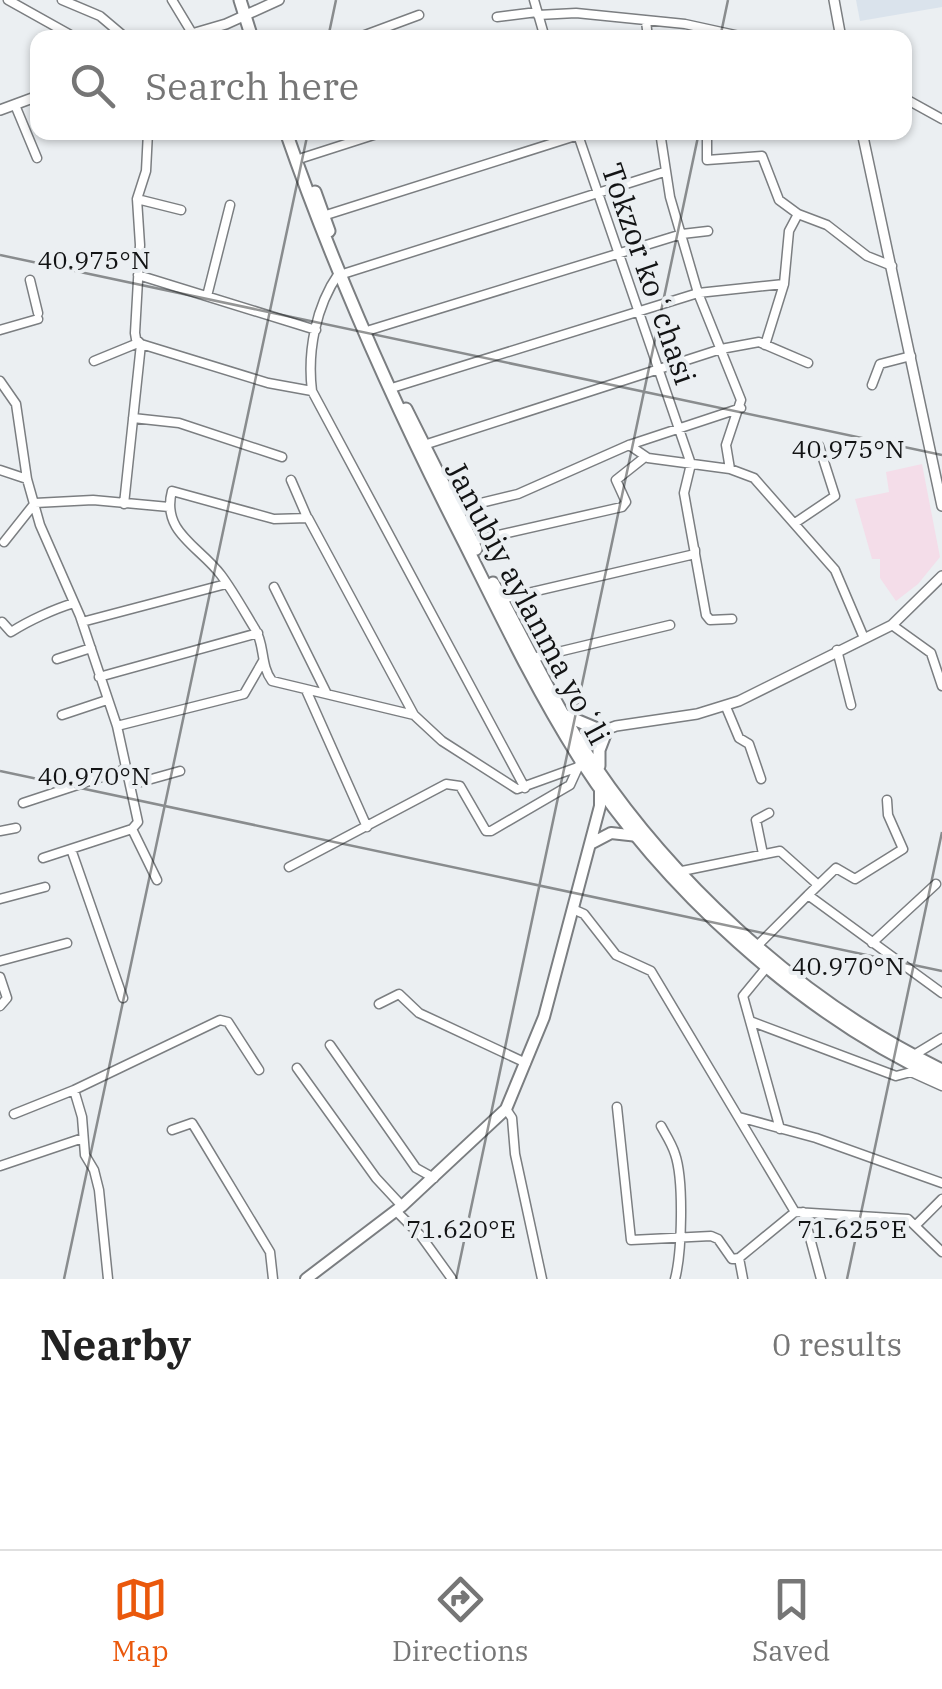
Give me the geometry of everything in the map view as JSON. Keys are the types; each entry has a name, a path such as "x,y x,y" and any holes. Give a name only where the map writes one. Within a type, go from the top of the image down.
{"highway":[{"path":"240,0 248,9"},
{"name":"Janubiy aylanma yoʻli","path":"291,140 315,218 395,387 562,714 639,836 692,896 766,968 852,1030 942,1079"},
{"name":"Janubiy aylanma yoʻli","path":"293,140 342,273 433,482 580,763 600,777 682,871 756,947 835,1007 942,1070"},
{"path":"562,714 604,730 599,750 600,777"}],"main road":[{"path":"306,1279 399,1209 506,1108 544,1017 575,910 600,806 600,777"},
{"path":"592,843 611,833 639,836"}],"street":[{"path":"8,0 62,30"},
{"path":"62,0 100,16 117,30"},
{"path":"172,0 191,30"},
{"path":"200,30 226,24 248,9 280,0"},
{"path":"534,0 542,30"},
{"path":"834,0 840,30"},
{"path":"497,18 576,12 695,30"},
{"path":"379,30 418,15"},
{"path":"646,21 647,30"},
{"path":"0,109 30,99"},
{"path":"912,103 942,120"},
{"path":"15,105 37,158"},
{"path":"124,504 139,344 135,333 140,245 138,199 146,172 148,140"},
{"path":"302,158 358,140"},
{"path":"323,216 559,140"},
{"name":"Tokzor koʻchasi","path":"580,140 692,464"},
{"path":"661,140 664,172 698,293 740,396 741,408 726,444 730,469"},
{"path":"707,140 707,160 762,156 779,200 798,214 827,226 854,248 892,266"},
{"path":"864,140 942,506"},
{"path":"524,788 312,392 322,299 342,273 664,172"},
{"path":"138,199 182,210"},
{"path":"207,296 230,205"},
{"path":"765,345 784,284 789,231 798,214"},
{"path":"370,330 682,234 708,231"},
{"path":"138,275 316,330"},
{"path":"0,330 38,316 30,280"},
{"path":"395,387 698,293 784,284"},
{"path":"424,444 721,349 754,342 808,363"},
{"path":"94,361 139,344 268,383 312,392"},
{"path":"872,385 880,364 911,356"},
{"path":"0,381 16,404 40,524 82,622 117,726 138,822 132,829 44,858"},
{"path":"456,509 518,494 629,446 741,408"},
{"path":"133,418 179,423 282,457"},
{"path":"629,446 645,457 730,469 754,478 835,570 864,638"},
{"path":"794,523 835,496 820,446"},
{"path":"472,541 622,507 626,502 616,480 645,457"},
{"path":"692,464 684,493 708,618 732,620"},
{"path":"0,470 28,479"},
{"path":"291,480 414,715 442,741 511,788 524,788 580,763"},
{"path":"308,518 274,519 176,490 171,492 169,507 178,532 213,566 258,633 267,674 276,684 326,692 414,715"},
{"path":"35,502 93,500 169,507"},
{"path":"4,542 35,502"},
{"path":"502,599 695,554"},
{"path":"578,740 604,730 726,706 892,625 942,576"},
{"path":"82,622 226,584"},
{"path":"274,587 326,692"},
{"path":"2,622 11,632 74,602"},
{"path":"533,658 670,624"},
{"path":"892,625 932,653 942,686"},
{"path":"99,677 258,633"},
{"path":"57,659 91,648"},
{"path":"837,650 850,704"},
{"path":"117,726 244,694 263,661"},
{"path":"306,690 366,827"},
{"path":"62,714 107,700"},
{"path":"726,706 738,738 748,744 761,779"},
{"path":"289,867 453,783 460,786 486,831 491,831 570,785 580,763"},
{"path":"23,804 126,769"},
{"path":"130,785 180,771"},
{"path":"756,947 836,868 859,878 903,849 888,815 888,800"},
{"path":"763,854 756,820 768,812"},
{"path":"0,831 16,828"},
{"path":"132,829 157,880"},
{"path":"71,850 123,998"},
{"path":"682,871 783,852 817,884"},
{"path":"872,944 936,884"},
{"path":"0,899 45,887"},
{"path":"808,895 872,944 940,988"},
{"path":"575,910 584,914 616,956 651,972 799,1212 822,1279"},
{"path":"0,961 67,944"},
{"path":"766,968 743,994 780,1128"},
{"path":"0,977 4,1003"},
{"path":"380,1004 400,994 419,1013 526,1063"},
{"path":"14,1114 74,1090 220,1020 228,1022 260,1070"},
{"path":"750,1021 896,1076 911,1072 942,1086"},
{"path":"914,1055 942,1038"},
{"path":"330,1045 416,1168 434,1178"},
{"path":"298,1068 452,1279"},
{"path":"74,1090 82,1117 85,1155 99,1190 108,1279"},
{"path":"617,1107 631,1240 715,1237 732,1259 739,1258 799,1212 899,1216 908,1219 942,1252"},
{"path":"506,1108 512,1118 514,1154 542,1279"},
{"path":"738,1117 942,1183"},
{"path":"172,1130 188,1123 198,1130 270,1252 273,1279"},
{"path":"661,1126 675,1154 679,1174 680,1238 675,1279"},
{"path":"0,1166 82,1138"},
{"path":"916,1226 942,1199"},
{"path":"739,1258 743,1279"}],"shaded area":[{"path":"856,0 942,0 942,7 860,21"},
{"path":"922,464 940,557 918,584 896,601 880,578 880,559 872,559 855,499 889,492 886,472"}]}
